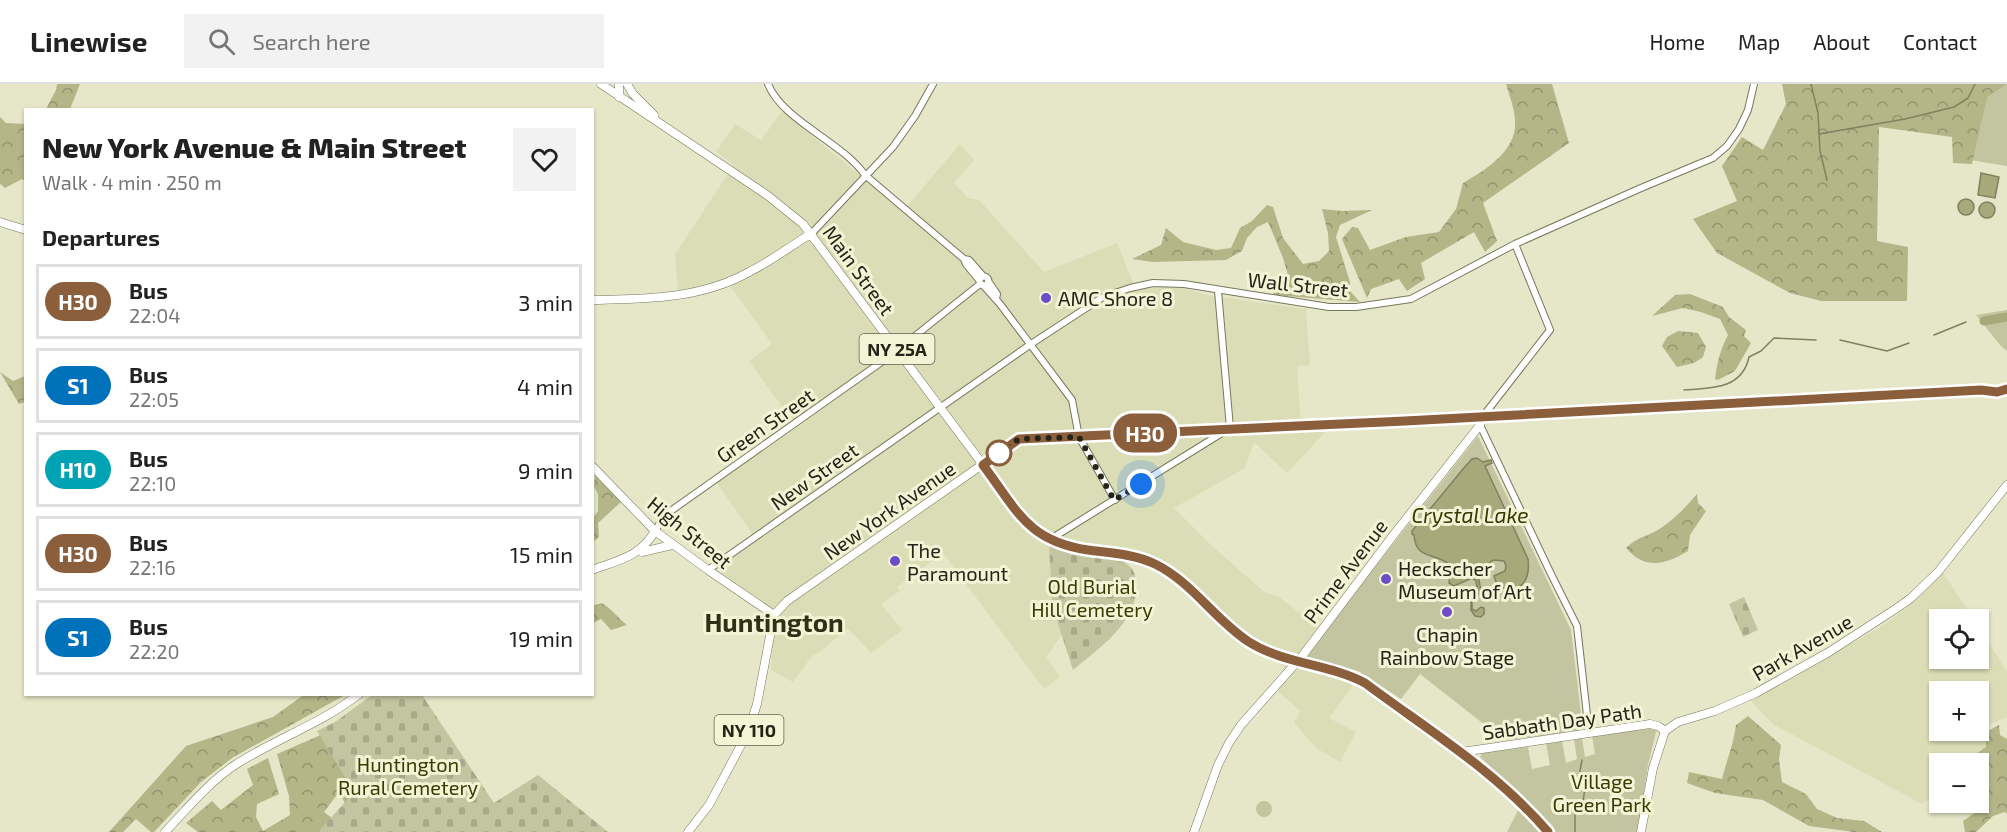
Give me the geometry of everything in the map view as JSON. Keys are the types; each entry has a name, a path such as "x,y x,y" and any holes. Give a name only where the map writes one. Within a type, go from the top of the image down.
{"main road":[{"name":"Main Street","path":"601,84 788,210 812,233 1022,518 1033,529 1049,540 1080,549 1144,558 1183,583 1228,626 1249,641 1297,661 1350,675 1365,683 1461,752 1520,802 1548,832"},
{"path":"619,84 619,97"},
{"name":"Main Street","path":"627,84 641,103 670,130"},
{"path":"0,222 24,229"},
{"path":"594,300 676,296 716,287 749,273 812,233"},
{"name":"New York Avenue","path":"774,615 789,600 1019,439 1981,390 2007,385"},
{"name":"New York Avenue","path":"1981,390 1997,392 2007,390"},
{"name":"Prime Avenue","path":"1194,832 1208,791 1229,743 1241,725 1297,661 1480,425 1484,416"},
{"name":"High Street","path":"594,468 655,531 774,615"},
{"name":"Park Avenue","path":"1665,731 1672,725 1721,709 1756,693 1829,652 1904,604 1938,572 2007,485"},
{"path":"634,554 645,546 655,531"},
{"path":"594,569 634,554 672,544"},
{"name":"NY 110","path":"688,832 709,805 748,732 757,704 774,615"},
{"path":"165,832 210,786 236,765 323,718 356,696"},
{"path":"1650,724 1683,721"},
{"name":"Sabbath Day Path","path":"1461,752 1650,724 1665,731"},
{"path":"1641,832 1653,768 1665,731"}],"street":[{"path":"768,84 777,101 840,150 865,175 964,259 983,281 1072,400 1079,437 1114,500"},
{"path":"812,233 893,147 915,116 933,84"},
{"name":"Wall Street","path":"940,408 1103,297 1130,288 1152,283 1167,283 1329,307 1356,307 1411,299 1515,244 1718,156 1746,116 1754,84"},
{"name":"Prime Avenue","path":"1484,416 1550,330 1515,244"},
{"name":"Green Street","path":"655,531 665,515 898,350 983,281"},
{"path":"1049,540 1230,428 1218,291"},
{"name":"New Street","path":"708,570 940,408"},
{"path":"1480,425 1577,627 1589,733"}],"shaded area":[{"path":"782,111 903,211 960,144 974,160 954,183 968,198 979,200 1044,272 1117,243 1136,290 1163,287 1183,288 1211,296 1306,309 1310,365 1297,366 1301,430 1328,429 1287,473 1254,442 1245,468 1174,508 1212,546 1263,591 1279,597 1318,627 1299,653 1353,685 1329,718 1356,732 1340,762 1316,748 1294,723 1300,711 1278,691 1284,667 1183,583 1144,559 1049,540 1052,605 1062,634 1046,657 1060,677 1044,689 943,553 897,587 900,591 881,604 902,630 871,653 848,628 812,656 793,682 771,670 774,615 717,569 757,540 717,483 796,426 749,361 772,344 726,280 704,287 678,291 675,254 734,165 716,152 735,124 761,140"},
{"path":"1943,573 1967,609 1929,609 1929,669 1989,669 1989,642 2007,672 2007,717 1989,725 1990,744 1985,753 1929,753 1929,799 1922,804 1773,724 1750,700 1877,629 1903,611"}],"green space":[{"path":"57,84 80,84 70,108 47,108"},
{"path":"1506,84 1552,84 1569,143 1483,203 1497,241 1485,252 1474,232 1421,263 1425,279 1407,291 1399,279 1371,289 1367,298 1342,239 1352,227 1358,228 1370,250 1406,237 1439,232 1456,209 1463,183 1490,166 1511,142 1515,116"},
{"path":"1782,84 2007,84 1987,97 1972,164 1953,163 1952,137 1879,127 1877,241 1908,247 1907,301 1821,301 1790,293 1717,253 1693,219 1737,201 1722,166 1742,137 1763,150 1786,104"},
{"path":"2007,84 2007,166 1970,160 1963,85"},
{"path":"0,117 6,123 24,124 24,180 22,179 5,188 0,184"},
{"path":"1267,205 1273,207 1283,238 1303,264 1319,261 1329,251 1328,233 1322,209 1372,210 1340,225 1336,237 1350,282 1350,291 1360,302 1273,295 1274,284 1288,275 1268,222 1257,227 1247,238 1242,251 1226,260 1153,262 1132,259 1161,245 1166,228 1183,242 1216,250 1231,248 1240,228 1252,221"},
{"path":"1690,294 1723,307 1729,317 1746,330 1744,336 1751,343 1735,371 1718,380 1715,379 1718,362 1728,335 1720,319 1683,308 1652,316 1675,295"},
{"path":"2007,310 2007,351 1976,315"},
{"path":"1678,331 1698,333 1706,347 1703,357 1694,363 1677,367 1662,346 1667,337"},
{"path":"0,372 13,381 24,376 24,402 19,404"},
{"path":"1478,436 1571,630 1583,731 1504,740 1420,674 1401,699 1358,671 1305,656"},
{"path":"595,476 621,502 598,523 599,537 594,541 594,517 598,511 598,494 594,486"},
{"path":"1697,494 1698,503 1706,511 1690,535 1688,551 1671,560 1655,563 1640,560 1626,548 1666,524"},
{"name":"Old Burial Hill Cemetery","path":"1049,543 1057,547 1120,560 1131,568 1136,580 1136,594 1125,620 1106,642 1073,670 1052,605"},
{"path":"1744,597 1758,630 1743,637 1729,604"},
{"path":"602,603 627,625 611,630 601,619 594,622 594,605"},
{"path":"302,696 343,696 232,758 201,782 154,832 136,819 123,832 109,832 186,746 273,717"},
{"name":"Huntington Rural Cemetery","path":"371,696 423,696 494,803 538,775 608,832 318,832 354,792 317,731 335,722"},
{"path":"1748,716 1781,745 1779,759 1782,782 1806,794 1817,809 1837,818 1864,821 1882,832 1854,832 1809,826 1763,800 1715,793 1687,783 1689,772 1722,779 1736,725"},
{"path":"1999,725 2000,735 2007,739 2007,814 2005,812 1993,816 1976,832 1965,832 1963,821 1975,813 1989,813 1989,753 1977,753 1986,747 1986,741 1989,741 1989,730"},
{"name":"Village Green Park","path":"1657,728 1648,765 1638,832 1556,832 1552,825 1480,757 1482,753 1528,747 1532,769 1550,765 1546,744 1562,741 1566,763 1577,759 1574,740 1582,738 1585,757 1595,754 1592,736"},
{"path":"323,734 367,809 347,807 339,792 324,812 336,821 330,832 198,832 186,823 212,801 221,810 253,785 247,769 268,758 279,794 257,804 256,817 263,831 290,815 289,796 277,754"},
{"path":"1261,801 1267,801 1272,809 1270,815 1261,817 1256,812 1256,806"},
{"path":"1519,808 1541,832 1507,832"}],"water":[{"path":"1981,173 1999,177 1995,198 1978,195"},
{"path":"1966,199 1972,201 1974,207 1972,213 1966,215 1960,213 1958,207 1960,201"},
{"path":"1987,202 1993,204 1995,210 1993,216 1987,218 1981,216 1979,210 1981,204"},
{"name":"Crystal Lake","path":"1477,458 1483,462 1491,460 1492,463 1485,466 1528,559 1527,575 1523,584 1508,591 1496,582 1494,576 1505,571 1504,561 1490,562 1486,572 1480,575 1481,592 1472,602 1472,609 1476,611 1481,607 1484,608 1484,614 1481,617 1475,616 1471,610 1471,601 1478,592 1476,581 1472,578 1454,586 1449,583 1449,564 1422,552 1412,534 1412,531 1463,469 1472,459"}],"waterway":[{"path":"1811,84 1818,113 1820,151 1827,180"},
{"path":"1819,134 1905,119 1954,107 1968,98 1975,84"},
{"path":"1984,321 2007,317"},
{"path":"1934,335 1966,322"},
{"path":"1684,390 1714,387 1732,381 1740,376 1749,357 1761,351 1774,338 1816,340"},
{"path":"1840,340 1887,351 1909,343"},
{"path":"1575,832 1575,809 1583,801 1586,782 1579,776 1582,760"}],"bus line":[{"name":"H30","path":"1548,832 1520,802 1461,752 1365,683 1350,675 1314,666 1264,649 1249,641 1228,626 1183,583 1144,558 1080,549 1049,540 1022,518 983,465 1019,439 1981,390 1997,392 2007,389"}],"place":[{"name":"AMC Shore 8","path":"1046,298"},
{"name":"The Paramount","path":"895,561"},
{"name":"Heckscher Museum of Art","path":"1386,579"},
{"name":"Chapin Rainbow Stage","path":"1447,612"}],"district":[{"name":"Huntington","path":"774,621"}],"route":[{"path":"999,453 1019,439 1079,437 1114,500 1141,484"}]}
